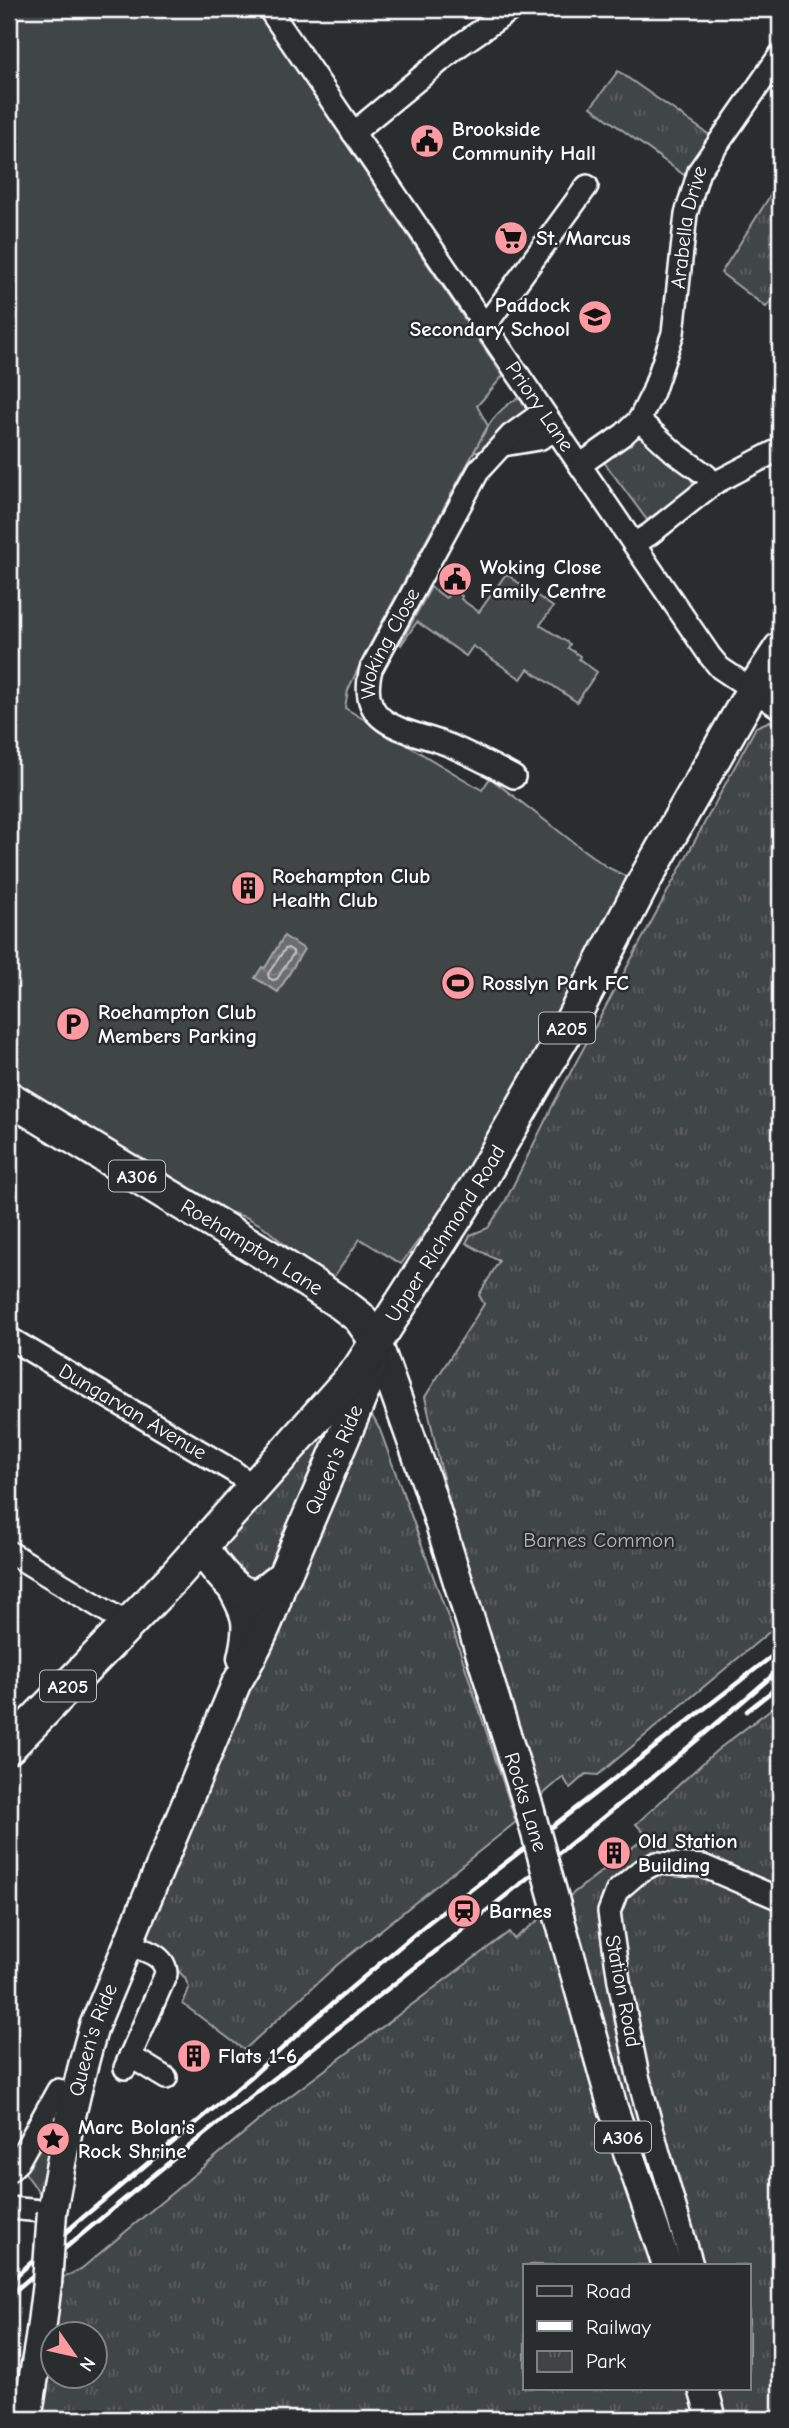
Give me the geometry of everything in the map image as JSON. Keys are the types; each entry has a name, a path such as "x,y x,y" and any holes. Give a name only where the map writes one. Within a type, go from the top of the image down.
{"highway":[{"name":"Upper Richmond Road","path":"9,1747 200,1548 359,1369 482,1177 564,1035 647,876 752,690 780,649"},
{"name":"Roehampton Lane","path":"9,1098 342,1304 359,1317 377,1342"},
{"name":"Queen's Ride","path":"284,1576 367,1381 377,1342"},
{"name":"Queen's Ride","path":"200,1548 231,1586"},
{"path":"231,1586 243,1593 256,1595 284,1576"}],"main road":[{"name":"Rocks Lane","path":"377,1342 429,1489 523,1787 613,2108 667,2264"},
{"name":"Queen's Ride","path":"27,2419 40,2339 52,2212 79,2075 94,2026 127,1944 236,1684 251,1659 279,1596 284,1576"},
{"name":"Queen's Ride","path":"231,1586 245,1612 247,1630 236,1684"},
{"path":"704,2390 712,2419"}],"street":[{"name":"Priory Lane","path":"269,9 710,656 718,666 780,708"},
{"path":"353,132 460,45 512,9"},
{"name":"Arabella Drive","path":"580,465 639,421 653,391 673,333 686,214 699,171 780,55"},
{"path":"482,324 490,319 587,186"},
{"name":"Woking Close","path":"514,777 448,745 396,727 379,715 368,701 367,695 371,669 471,483 491,455 511,435 543,412"},
{"path":"639,421 674,452 706,475 713,484"},
{"path":"503,445 539,439 556,430"},
{"path":"634,544 713,484 780,449"},
{"name":"Dungarvan Avenue","path":"9,1338 233,1471 254,1488"},
{"path":"9,1552 128,1624"},
{"name":"Station Road","path":"692,2264 638,2076 619,1981 609,1912 617,1891 639,1872 656,1863 703,1866 780,1899"},
{"path":"127,1944 160,1958 166,1968 166,1974 127,2062 166,2078"},
{"path":"9,2171 18,2162 58,2090"},
{"path":"9,2208 52,2212"}],"green space":[{"path":"9,9 255,9 503,376 477,406 488,426 366,652 348,690 345,708 482,790 490,778 607,867 629,878 549,1031 463,1180 401,1264 360,1239 333,1278 303,1260 264,1227 248,1218 214,1207 9,1081"},
{"path":"618,71 711,136 684,175 591,107"},
{"path":"777,185 780,187 780,290 766,307 721,273"},
{"path":"516,399 524,400 527,408 523,417 479,452 474,452 496,416"},
{"path":"635,438 646,438 688,473 693,483 685,493 647,520 604,462"},
{"path":"506,574 553,607 540,625 570,644 568,648 597,672 577,702 528,669 521,679 473,646 466,656 417,622 400,644 431,587 446,598 453,589 462,596 461,599 479,612"},
{"name":"Barnes Common","path":"770,721 780,729 780,1623 598,1775 586,1774 570,1788 563,1777 541,1796 477,1598 445,1487 425,1397 484,1304 479,1295 499,1261 466,1243 470,1235 488,1228 506,1200 553,1105 756,727"},
{"path":"370,1412 380,1430 456,1639 516,1822 337,1965 244,2050 183,2004 189,1988 185,1978 143,1940 151,1916"},
{"path":"337,1418 277,1568 247,1583 222,1555 224,1544"},
{"path":"780,1702 780,2419 39,2419 43,2390 108,2390 108,2320 53,2320 59,2280 81,2269 274,2108 509,1932 514,1939 647,1836 636,1824 716,1751"},
{"path":"34,2141 57,2157 41,2195 20,2166"}],"water":[{"path":"284,936 304,949 278,992 255,978 262,967 265,968"}],"railway":[{"path":"9,2282 428,1923 780,1650"},
{"path":"9,2296 200,2138 589,1829 780,1669"},
{"path":"747,1711 780,1685"}],"place":[{"name":"Brookside Community Hall","path":"427,141"},
{"name":"St. Marcus","path":"511,238"},
{"name":"Paddock Secondary School","path":"595,317"},
{"name":"Woking Close Family Centre","path":"455,579"},
{"name":"Roehampton Club Health Club","path":"248,888"},
{"name":"Rosslyn Park FC","path":"458,983"},
{"name":"Roehampton Club Members Parking","path":"73,1024"},
{"name":"Old Station Building","path":"614,1853"},
{"name":"Barnes","path":"464,1911"},
{"name":"Flats 1-6","path":"194,2056"},
{"name":"Marc Bolan's Rock Shrine","path":"53,2139"}]}
